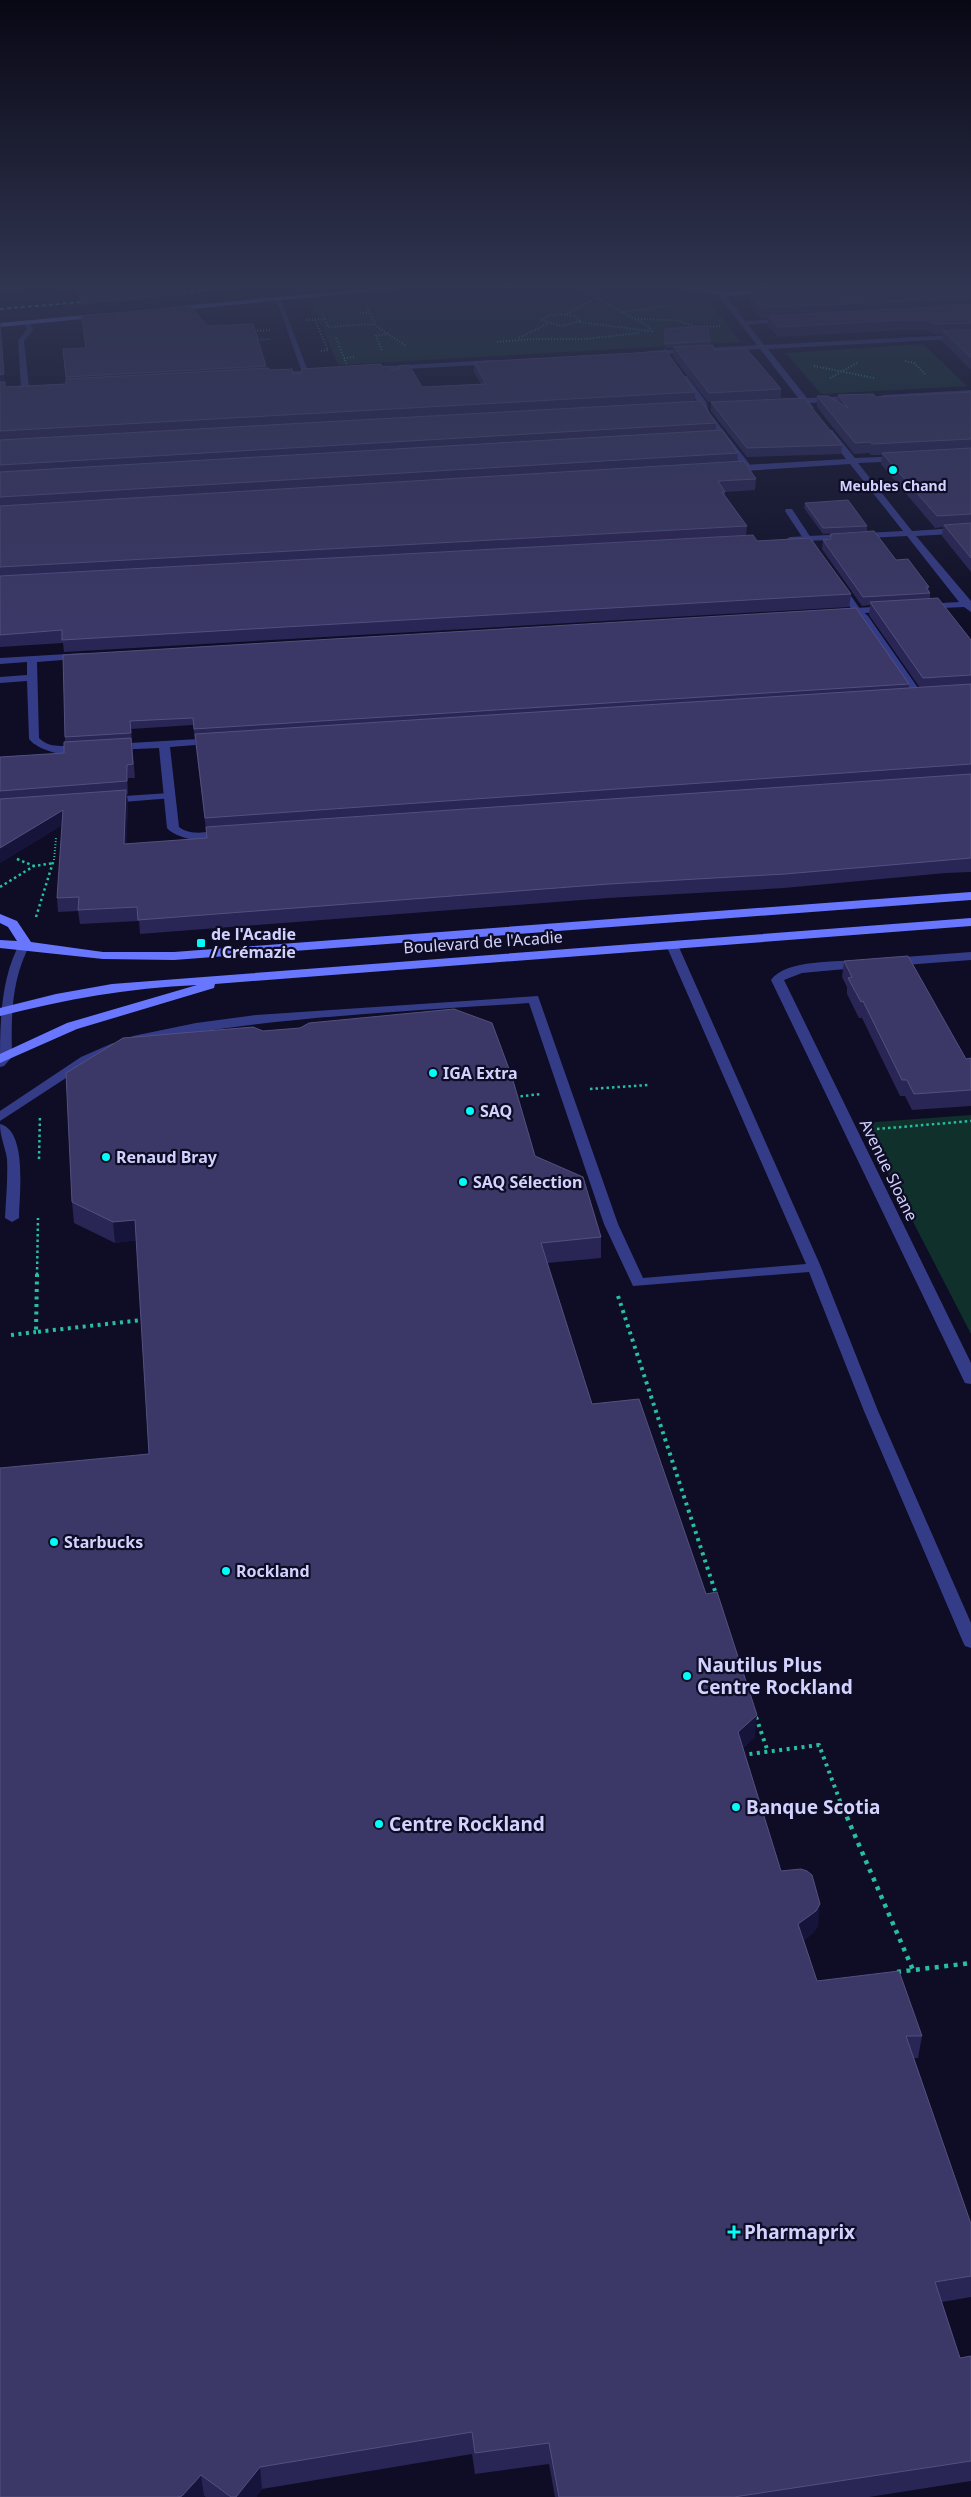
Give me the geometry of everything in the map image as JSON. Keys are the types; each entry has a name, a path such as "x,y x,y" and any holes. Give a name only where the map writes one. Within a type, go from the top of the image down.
{"main road":[{"name":"Boulevard de l'Acadie","path":"0,944 25,944 61,951 98,955 174,956 971,896"},
{"path":"0,918 13,924 25,944"},
{"name":"Boulevard de l'Acadie","path":"4,1011 58,996 104,988 171,981 227,980 971,922"},
{"path":"2,1060 48,1035 80,1023 227,980"}],"street":[{"path":"807,404 816,416"},
{"path":"694,408 714,406"},
{"path":"822,423 969,606"},
{"path":"718,470 916,457"},
{"path":"777,541 971,530"},
{"path":"827,612 969,606"},
{"path":"0,662 95,656"},
{"path":"32,659 33,736 36,742 44,747 57,750 96,749 224,740"},
{"path":"0,680 33,678"},
{"path":"164,744 172,825 179,833 196,837 240,834"},
{"name":"Avenue Sloane","path":"971,956 814,967 789,971 778,976 781,990 971,1379"}],"lane":[{"path":"702,404 748,468"},
{"path":"715,437 724,437"},
{"path":"788,512 822,560"},
{"path":"832,574 918,695"},
{"path":"97,801 169,796"},
{"path":"2,1060 4,1011 12,969 17,955 25,944"},
{"path":"672,945 814,1267 871,1411 971,1642"},
{"path":"0,1117 85,1060 114,1046 154,1034 286,1016 534,999 611,1224 638,1283 814,1267"},
{"path":"0,1128 11,1141 13,1152 12,1218"}],"path":[{"path":"35,920 54,863 56,838"},
{"path":"17,859 34,866"},
{"path":"0,888 34,866 54,863"},
{"path":"39,1168 40,1110"},
{"path":"870,1130 971,1121"},
{"path":"36,1332 38,1216"},
{"path":"616,1290 718,1601"},
{"path":"11,1334 142,1320"},
{"path":"756,1714 768,1752"},
{"path":"736,1756 819,1745 848,1826 913,1970"},
{"path":"894,1973 971,1964"}],"green space":[{"path":"971,1115 971,1334 862,1123"}],"building":[{"path":"0,404 490,404 0,431"},
{"path":"656,404 703,404 716,423 0,465 0,440"},
{"path":"712,404 808,404 842,445 747,448"},
{"path":"823,404 841,404 848,408 845,404 971,404 971,439 872,444 870,442 855,443"},
{"path":"722,430 738,453 0,497 0,472"},
{"path":"971,448 971,514 937,516 882,453"},
{"path":"744,461 756,479 718,481 725,492 722,492 747,526 0,567 0,506"},
{"path":"848,500 867,526 823,528 805,503"},
{"path":"971,523 971,558 944,525"},
{"path":"874,531 896,560 908,559 929,587 926,587 930,593 863,597 823,540 831,539 829,536 832,536 830,534"},
{"path":"753,535 757,541 810,538 851,594 62,640 62,630 0,635 0,576"},
{"path":"938,598 971,640 971,675 923,678 870,602"},
{"path":"856,608 909,684 194,729 193,718 130,721 131,733 65,737 63,655"},
{"path":"971,684 971,764 205,818 195,734"},
{"path":"131,738 133,764 127,765 127,781 0,791 0,757 64,753 64,742"},
{"path":"971,774 971,858 785,874 609,884 138,920 137,907 78,910 79,897 57,898 63,810 0,848 0,799 126,790 124,844 207,838 206,827"},
{"path":"908,956 966,1059 971,1058 971,1090 914,1094 907,1080 902,1080 863,1001 861,1002 848,978 852,977 844,961"},
{"name":"Centre Rockland","path":"454,1009 492,1023 512,1077 535,1156 583,1177 601,1237 541,1243 592,1404 639,1399 706,1594 717,1592 757,1715 738,1732 781,1871 801,1869 812,1875 820,1904 816,1911 798,1924 817,1981 899,1971 922,2036 906,2036 971,2224 971,2276 935,2282 960,2358 971,2356 971,2461 734,2497 559,2497 549,2443 475,2453 472,2432 260,2467 236,2497 231,2497 201,2475 182,2496 177,2497 0,2497 0,1468 149,1454 135,1220 113,1222 72,1202 66,1073 123,1038 253,1027 263,1031 300,1028 309,1023"}],"place":[{"name":"Meubles Chand","path":"893,470"},
{"name":"de l'Acadie / Crémazie","path":"201,943"},
{"name":"IGA Extra","path":"433,1073"},
{"name":"SAQ","path":"470,1111"},
{"name":"Renaud Bray","path":"106,1157"},
{"name":"SAQ Sélection","path":"463,1182"},
{"name":"Starbucks","path":"54,1542"},
{"name":"Rockland","path":"226,1571"},
{"name":"Nautilus Plus Centre Rockland","path":"687,1676"},
{"name":"Banque Scotia","path":"736,1807"},
{"name":"Centre Rockland","path":"379,1824"},
{"name":"Pharmaprix","path":"734,2232"}]}
